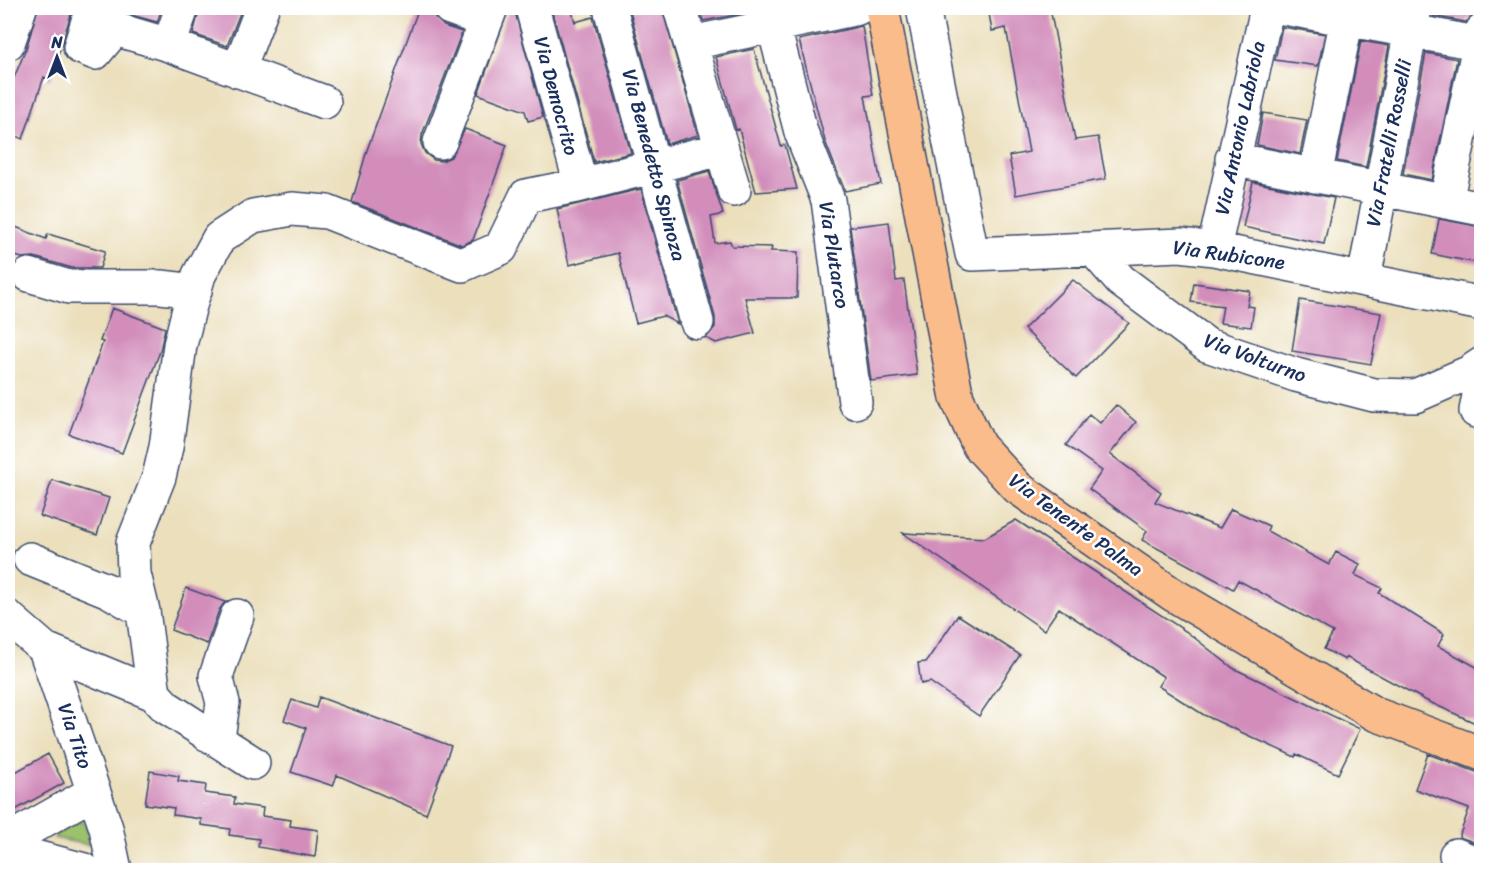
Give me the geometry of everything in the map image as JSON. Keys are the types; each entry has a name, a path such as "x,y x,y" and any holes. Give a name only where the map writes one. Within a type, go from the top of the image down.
{"main road":[{"name":"Via Tenente Palma","path":"882,8 957,398 979,446 1018,488 1172,594 1375,714 1482,754"}],"street":[{"path":"8,43 20,8"},
{"path":"92,8 80,47 95,53 115,29 169,45 324,102"},
{"path":"169,45 182,8"},
{"path":"238,71 262,8"},
{"path":"440,142 489,14 450,8"},
{"name":"Via Democrito","path":"532,8 581,185"},
{"name":"Via Benedetto Spinoza","path":"610,8 697,322"},
{"path":"680,8 734,190"},
{"path":"691,44 771,17 858,8"},
{"name":"Via Rubicone","path":"923,8 972,254 1180,245 1214,249 1482,304"},
{"name":"Via Antonio Labriola","path":"1214,249 1267,8"},
{"path":"1284,8 1413,19 1481,40 1446,202"},
{"path":"1316,176 1348,13"},
{"name":"Via Plutarco","path":"771,17 801,132 828,200 855,402"},
{"name":"Via Fratelli Rosselli","path":"1364,279 1413,19"},
{"path":"154,694 143,612 134,574 133,543 159,477 166,447 180,345 199,275 219,238 253,216 292,209 327,212 462,265 501,248 526,196 581,185 721,149"},
{"path":"1232,159 1482,209"},
{"name":"Via Volturno","path":"1094,250 1120,280 1207,345 1296,375 1374,395 1415,396 1470,372 1482,364"},
{"path":"29,275 69,287 195,291"},
{"path":"30,560 109,591 143,612"},
{"path":"207,734 219,731 223,704 216,675 237,616"},
{"path":"8,617 45,649 154,694 166,707 253,763"},
{"name":"Via Tito","path":"45,649 94,792 115,870"},
{"path":"82,870 9,850 23,832 94,792"}],"green space":[{"path":"77,822 83,822 87,829 89,845 54,838 57,834"}],"building":[{"path":"38,8 73,8 50,80 44,77 23,139 8,133 8,92 26,49"},
{"path":"114,8 162,8 157,22 117,11"},
{"path":"200,8 242,8 227,46 193,34"},
{"path":"509,8 514,8 543,117 528,121 525,111 478,94"},
{"path":"551,8 571,8 575,22 593,17 631,153 594,162"},
{"path":"662,8 698,135 667,144 630,11"},
{"path":"699,8 743,8 745,13 703,21"},
{"path":"988,8 1050,8 1075,140 1098,137 1106,179 1016,195 1009,156 1029,152 1006,28 992,31"},
{"path":"1433,8 1470,8 1482,10 1482,13 1476,13 1466,22 1433,16"},
{"path":"418,10 434,16 444,26 462,32 422,135 421,144 425,153 434,160 442,161 451,157 465,129 507,145 473,240 462,245 352,202 367,150"},
{"path":"862,26 873,95 865,96 881,184 845,191 825,141 799,40"},
{"path":"1282,27 1325,34 1318,66 1275,60"},
{"path":"1361,41 1389,46 1366,167 1337,161"},
{"path":"754,49 781,146 785,145 797,189 756,192 739,129 736,130 716,57"},
{"path":"1426,53 1457,59 1432,180 1403,174"},
{"path":"1263,113 1307,120 1300,154 1257,145"},
{"path":"709,171 723,214 711,217 715,243 730,241 732,246 772,247 771,251 798,252 797,298 745,298 755,333 716,343 706,338 715,327 715,317 677,180"},
{"path":"1253,182 1334,198 1324,244 1243,227"},
{"path":"641,189 678,324 663,316 636,323 618,253 569,265 557,209"},
{"path":"1439,219 1482,227 1482,264 1432,254"},
{"path":"889,222 896,281 904,280 917,375 871,381 850,227"},
{"path":"8,224 46,239 48,234 105,251 100,268 72,268 34,257 22,258 8,254"},
{"path":"1073,280 1129,323 1076,378 1024,329"},
{"path":"1194,283 1250,291 1247,306 1254,307 1251,327 1220,323 1223,306 1191,302"},
{"path":"1300,300 1381,313 1371,364 1292,351"},
{"path":"112,308 165,328 160,351 122,453 69,434 103,342 100,341"},
{"path":"1116,405 1136,422 1110,454 1161,492 1155,502 1220,528 1231,509 1269,526 1267,531 1329,565 1336,552 1360,564 1355,575 1382,588 1379,593 1444,634 1438,646 1482,670 1482,726 1425,700 1346,657 1345,660 1324,649 1333,632 1238,580 1233,589 1142,540 1147,531 1089,489 1102,471 1066,445 1089,414 1100,423"},
{"path":"52,480 109,498 97,535 40,516"},
{"path":"1016,520 1187,632 1233,668 1360,729 1338,774 1204,715 1158,686 1164,677 1059,608 1044,630 903,533 985,538"},
{"path":"186,588 225,602 219,610 207,644 171,630"},
{"path":"958,615 1020,655 979,716 930,682 921,684 918,663 926,662"},
{"path":"319,697 451,746 426,814 337,775 333,786 291,772 306,728 284,720 292,700 316,708"},
{"path":"48,754 64,783 8,814 8,776"},
{"path":"1428,754 1482,774 1482,845 1459,837 1469,809 1415,789"},
{"path":"150,771 179,776 178,781 206,785 205,793 235,797 234,804 263,808 262,816 291,820 290,826 318,830 315,857 258,847 259,839 229,835 230,829 201,825 201,819 173,815 174,808 145,804"}]}
